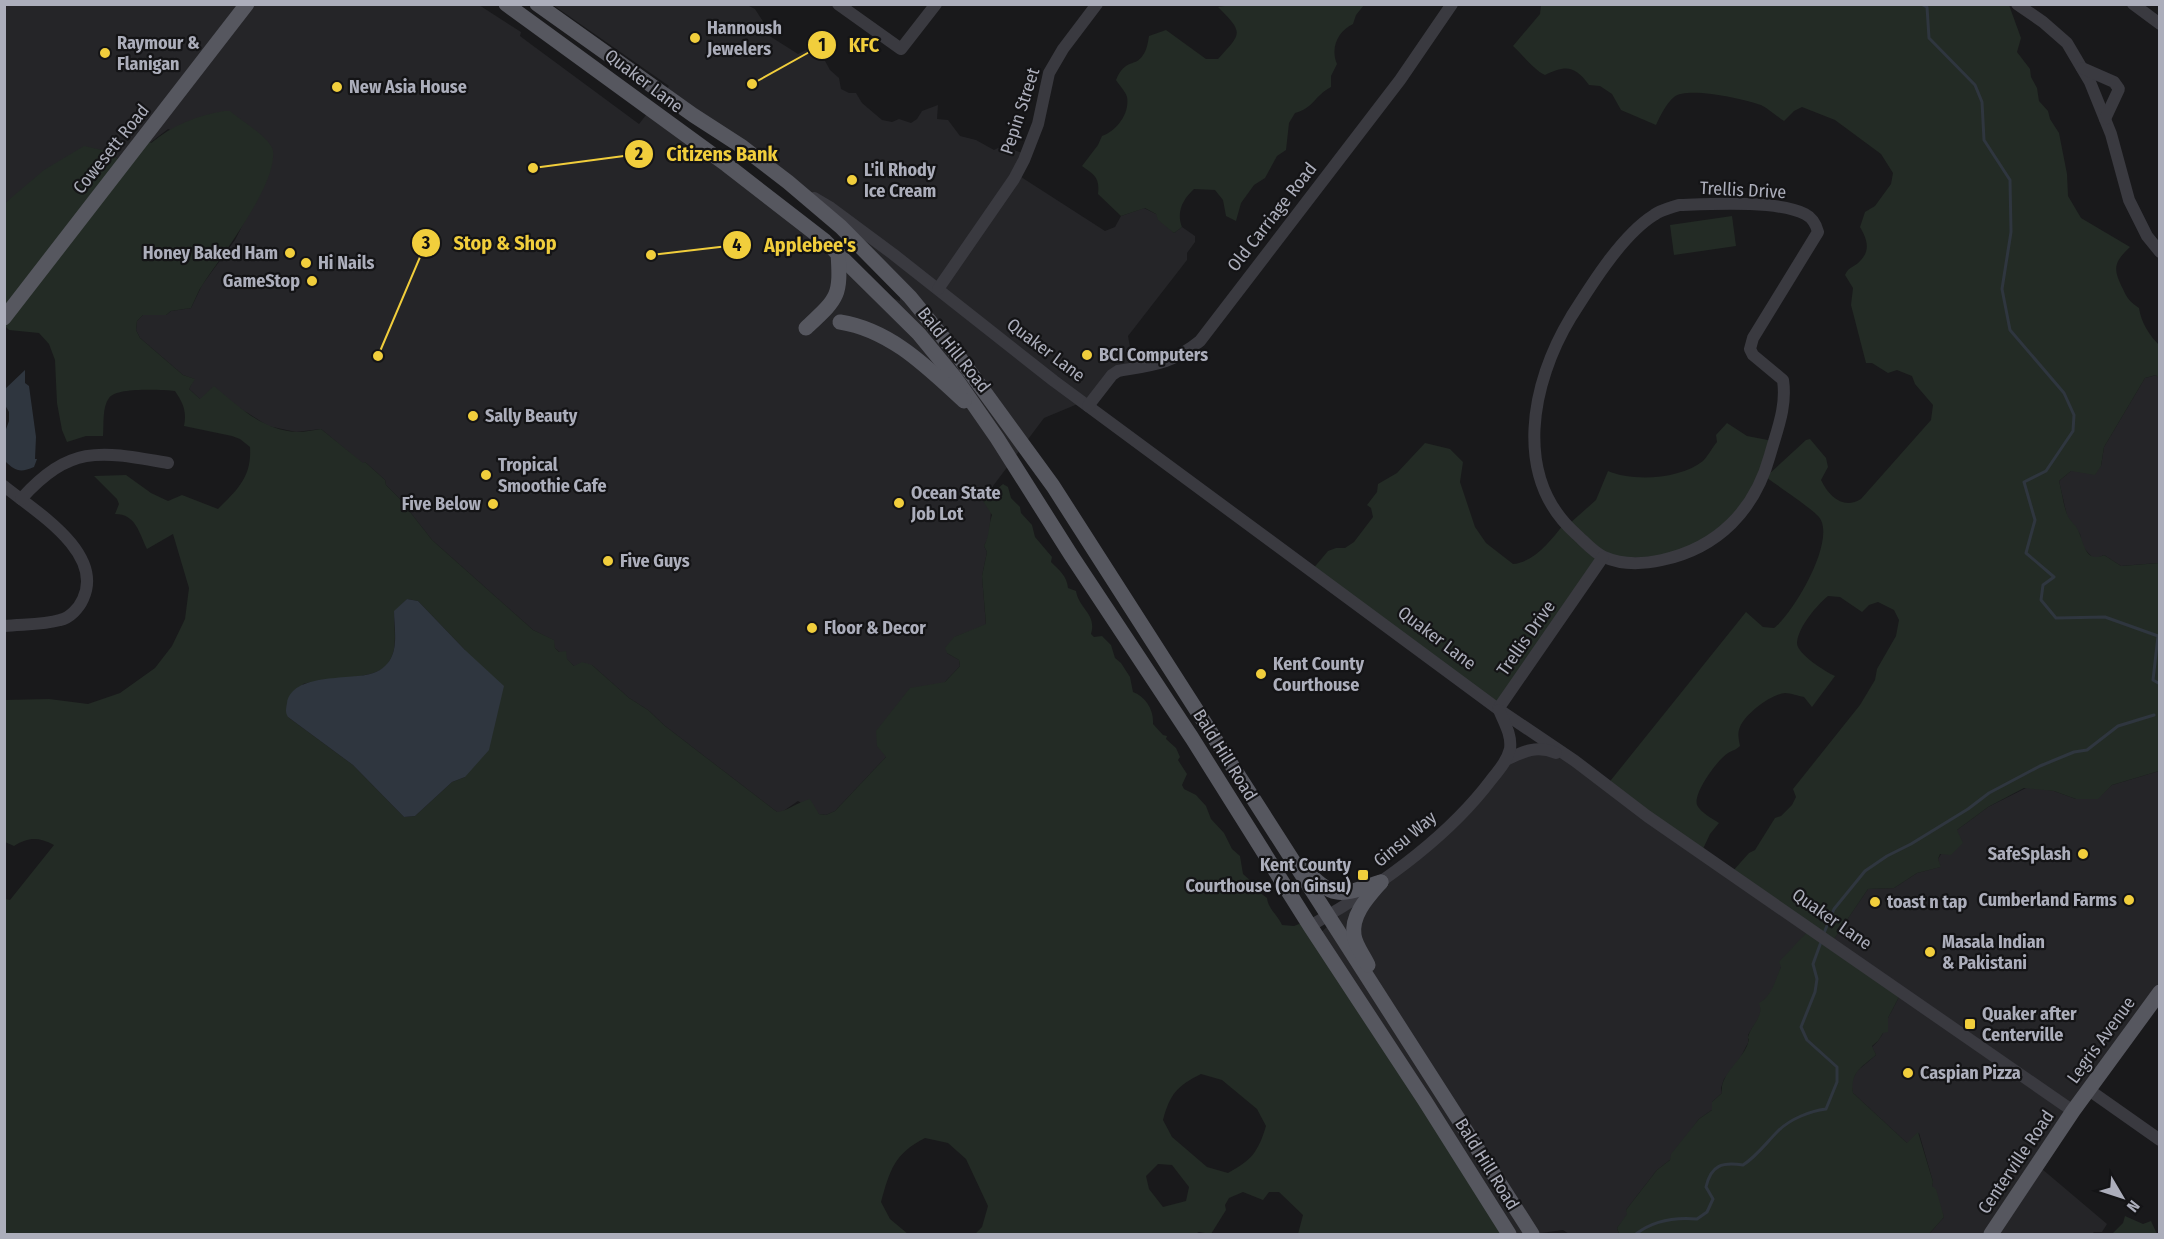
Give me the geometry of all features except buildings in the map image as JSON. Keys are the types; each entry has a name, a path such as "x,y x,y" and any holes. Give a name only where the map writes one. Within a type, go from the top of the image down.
{"main road":[{"name":"Cowesett Road","path":"4,318 247,4"},
{"name":"Quaker Lane","path":"507,4 727,165 838,254 894,308"},
{"name":"Quaker Lane","path":"537,4 693,115 741,146 788,182 841,227 910,297 959,357 1053,486 1326,916 1532,1234"},
{"path":"727,165 741,146"},
{"path":"806,328 828,308 835,297 840,284 838,254"},
{"name":"Bald Hill Road","path":"894,308 956,379 985,420 1192,738 1508,1234"},
{"path":"840,322 853,324 892,340 925,366 985,420"},
{"path":"1271,829 1318,884 1332,892 1347,892 1381,882"},
{"path":"1381,882 1359,910 1354,923 1354,937 1412,1050"},
{"name":"Legris Avenue","path":"2073,1111 2160,992"},
{"name":"Centerville Road","path":"1991,1234 2073,1111"}],"street":[{"path":"838,4 902,49 936,4"},
{"name":"Pepin Street","path":"938,289 1014,179 1038,124 1049,73 1063,49 1097,4"},
{"name":"Old Carriage Road","path":"1088,406 1112,375 1118,371 1164,363 1186,352 1200,341 1393,90 1452,4"},
{"path":"2017,4 2067,43 2082,68 2105,119 2129,200 2147,236 2160,252"},
{"path":"2133,4 2160,24"},
{"path":"2082,68 2114,82 2119,90 2105,119"},
{"name":"Quaker Lane","path":"788,182 831,208 938,289 997,338 1498,709 1639,807 1647,816 2073,1111"},
{"name":"Trellis Drive","path":"1679,205 1744,205 1785,208 1807,215 1816,222 1818,232 1753,338 1750,349 1753,355 1783,380 1785,392 1784,409 1764,480 1746,507 1726,530 1696,548 1679,556 1647,563 1627,563 1603,557 1566,525 1552,508 1544,493 1537,464 1535,424 1543,380 1550,358 1571,317 1627,239 1643,223 1667,209 1679,205"},
{"path":"21,499 35,484 60,464 81,457 110,454 168,463"},
{"path":"4,486 49,520 75,549 86,571 87,591 76,609 61,620 4,626"},
{"name":"Trellis Drive","path":"1498,709 1603,557"},
{"path":"1498,709 1510,739 1506,760"},
{"path":"1506,760 1527,750 1536,749 1570,758"},
{"name":"Ginsu Way","path":"1310,926 1381,882 1460,816 1506,760"},
{"path":"2089,1090 2160,1140"}],"shaded area":[{"path":"745,4 755,9 768,35 798,54 806,50 824,59 830,70 839,78 841,89 849,93 856,93 862,103 882,120 892,122 899,119 911,123 922,111 938,105 937,119 948,120 960,136 976,140 994,150 1002,146 1025,154 1018,175 1105,231 1115,227 1121,216 1144,208 1156,214 1174,233 1182,227 1195,236 1195,242 1187,253 1187,260 1128,336 1133,363 1125,365 1091,404 1080,403 1044,418 993,486 989,536 984,546 987,552 982,576 986,625 955,637 947,653 959,660 960,666 886,757 835,811 826,815 819,814 798,801 782,812 777,812 665,726 648,710 629,698 592,665 575,667 555,648 553,640 533,630 432,540 386,485 385,480 321,429 296,432 268,426 246,412 200,399 189,389 194,379 183,375 140,338 136,330 137,321 143,315 166,315 171,311 191,308 202,285 235,240 270,171 168,129 124,163 107,151 89,148 5,203 5,5 479,5 521,32 520,36 639,124 650,110 892,298 900,301 900,296 851,239 663,94 669,86 553,5"},
{"path":"1231,5 1364,5 1356,15 1353,24 1343,31 1337,41 1334,52 1337,64 1331,76 1331,87 1306,108 1295,113 1289,123 1286,150 1277,156 1265,178 1254,185 1241,203 1236,221 1226,216 1223,200 1215,190 1194,189 1180,211 1182,227 1174,233 1158,220 1156,214 1145,208 1121,216 1098,194 1095,177 1082,166 1102,136 1121,121 1126,110 1127,97 1116,80 1123,68 1140,59 1149,36 1166,30 1206,59 1218,59 1232,44 1237,33 1232,22 1218,7"},
{"path":"1541,5 2009,5 2021,38 2017,52 2030,69 2039,101 2048,111 2059,133 2067,174 2068,196 2081,218 2130,247 2120,258 2116,271 2126,295 2139,308 2146,328 2159,345 2159,379 2156,375 2145,378 2104,447 2101,466 2095,475 2071,471 2059,481 2067,514 2078,530 2089,554 2093,557 2104,555 2121,566 2159,563 2159,771 2112,785 2098,799 2076,799 2054,791 2024,788 1988,807 1957,830 1963,843 1951,855 1940,854 1938,859 1941,867 1917,873 1894,888 1868,889 1834,939 1901,993 1888,1018 1888,1032 1883,1033 1872,1046 1876,1055 1855,1075 1853,1093 1907,1143 1918,1132 1933,1182 1932,1186 1936,1189 1944,1217 1929,1234 1619,1234 1617,1228 1627,1214 1626,1210 1657,1170 1670,1160 1671,1154 1699,1119 1712,1110 1712,1102 1722,1093 1727,1074 1745,1050 1749,1034 1759,1016 1759,1003 1768,996 1773,987 1781,967 1779,962 1809,930 1732,872 1749,853 1755,850 1775,818 1781,816 1792,805 1796,797 1793,789 1860,705 1896,636 1899,620 1894,610 1878,602 1869,605 1862,612 1840,597 1828,596 1804,623 1798,637 1798,647 1813,662 1835,676 1812,707 1804,697 1787,693 1779,694 1747,716 1740,727 1738,737 1740,746 1718,762 1699,793 1697,805 1699,808 1719,823 1710,834 1702,851 1607,785 1746,612 1763,627 1774,628 1782,620 1802,592 1818,558 1823,527 1819,517 1766,477 1745,511 1684,555 1605,559 1499,708 1312,570 1328,551 1345,548 1354,542 1373,517 1371,508 1367,505 1377,492 1378,484 1397,473 1425,443 1450,449 1463,462 1460,482 1475,527 1486,543 1513,564 1535,555 1564,524 1569,524 1596,500 1608,471 1630,477 1657,477 1682,472 1703,461 1717,442 1716,435 1727,423 1747,436 1773,441 1768,475 1806,440 1810,439 1826,458 1828,467 1821,480 1824,486 1838,500 1849,503 1861,499 1931,420 1933,405 1915,384 1912,376 1897,370 1888,373 1872,363 1866,363 1851,305 1853,288 1845,275 1866,253 1866,240 1860,227 1865,212 1875,206 1891,184 1893,173 1881,154 1835,120 1802,107 1784,121 1753,102 1691,93 1674,97 1656,125 1621,110 1612,94 1600,86 1589,85 1574,70 1564,68 1545,75 1513,46 1540,14"},
{"path":"230,111 261,135 273,151 272,165 258,200 201,287 191,308 171,311 166,315 143,315 137,321 136,330 140,338 183,375 195,379 189,389 200,399 214,386 252,416 273,427 297,432 321,429 385,480 386,485 432,540 533,630 554,640 555,648 559,652 566,651 567,659 574,666 582,662 592,665 629,698 648,710 665,726 777,812 810,799 819,814 826,815 835,811 886,757 877,746 876,731 910,688 945,682 960,666 959,660 947,653 945,648 954,637 986,624 982,576 987,552 984,546 992,515 983,501 1003,484 1008,487 1011,498 1032,525 1035,537 1052,557 1051,562 1064,577 1068,588 1076,591 1092,621 1091,634 1094,637 1102,636 1111,645 1115,658 1130,677 1133,692 1142,697 1148,705 1153,724 1163,735 1167,736 1166,739 1176,748 1180,757 1178,760 1187,774 1182,785 1184,789 1196,795 1206,806 1211,819 1224,833 1232,849 1240,856 1243,874 1252,882 1254,888 1267,898 1282,925 1294,926 1312,919 1509,1234 1298,1234 1303,1215 1279,1192 1269,1192 1263,1200 1243,1192 1229,1198 1225,1205 1226,1210 1211,1234 1199,1232 1195,1234 975,1234 982,1227 988,1206 966,1159 948,1143 925,1138 906,1150 895,1164 881,1202 890,1219 908,1234 5,1234 5,899 10,900 54,845 34,839 14,846 5,842 4,700 49,699 88,704 120,693 155,668 172,646 185,619 189,588 173,534 147,549 132,521 128,517 115,514 119,504 117,499 94,476 126,475 151,493 168,501 182,495 218,509 237,489 246,475 249,467 250,447 232,436 184,426 184,407 175,391 160,390 114,394 105,406 103,436 86,436 67,442 62,430 57,403 55,360 49,344 39,333 9,330 5,326 5,203 44,170 84,146 107,151 124,163 145,139 151,143 176,126 214,113","holes":["407,599 418,601 465,650 465,777 452,782 415,816 404,817 353,765 288,717 303,684 366,675 384,667 393,655 394,612","1201,1074 1222,1080 1257,1109 1266,1126 1253,1154 1243,1164 1228,1173 1207,1167 1172,1137 1163,1120 1172,1097 1180,1087","1158,1164 1172,1165 1189,1187 1186,1201 1163,1207 1149,1189 1146,1176"]},
{"path":"1732,216 1736,246 1674,255 1670,225"},
{"path":"25,370 25,383 29,386 36,437 35,459 37,459 34,467 21,470 15,469 5,461 5,432 9,412 5,405 4,390"},
{"path":"2156,375 2160,379 2159,563 2121,566 2104,555 2097,558 2092,557 2082,546 2080,534 2067,516 2059,481 2071,471 2101,466 2104,447 2145,378"},
{"path":"407,599 418,601 465,650 504,686 489,750 465,777 452,782 415,816 404,817 353,765 288,717 286,710 291,693 310,682 370,674 385,666 391,658 394,647 394,611"},
{"path":"1529,750 1562,756 1809,930 1781,967 1776,984 1761,1007 1760,1016 1748,1035 1748,1043 1737,1064 1724,1079 1722,1093 1712,1102 1712,1110 1699,1119 1670,1160 1657,1170 1626,1210 1628,1214 1617,1228 1619,1234 1569,1234 1563,1230 1534,1234 1509,1234 1318,935 1373,885 1424,849 1510,758"},
{"path":"2159,771 2159,1001 2041,1167 2107,1224 2102,1232 2092,1234 1929,1234 1944,1217 1932,1186 1933,1182 1919,1133 1908,1144 1853,1093 1851,1082 1857,1071 1876,1055 1872,1047 1883,1033 1901,993 1833,940 1868,889 1894,888 1917,873 1940,867 1938,859 1957,830 1988,807 2028,787 2054,791 2076,799 2099,797 2112,785"},
{"path":"2125,1216 2143,1224 2151,1221 2157,1234 2112,1234 2123,1223"}],"waterway":[{"path":"1921,4 1927,7 1929,38 1975,85 1982,102 1984,140 2010,180 2011,232 2002,289 2010,330 2064,393 2074,415 2073,431 2046,471 2024,482 2035,520 2026,553 2054,577 2043,585 2041,600 2056,618 2105,617 2158,636 2153,680 2160,684"},
{"path":"1824,933 1834,909 1865,871 1887,856 1968,809 1989,793 2040,766 2074,752 2087,750 2118,726 2154,715"},
{"path":"1636,1234 1650,1225 1665,1220 1697,1219 1707,1212 1713,1199 1706,1187 1714,1170 1723,1165 1743,1165 1788,1123 1807,1114 1826,1109 1837,1082 1837,1067 1807,1040 1801,1027 1815,992 1817,979 1813,964 1821,942"}],"place":[{"name":"Hannoush Jewelers","path":"695,38"},
{"name":"Raymour & Flanigan","path":"105,53"},
{"name":"KFC","path":"752,84"},
{"name":"New Asia House","path":"337,87"},
{"name":"Citizens Bank","path":"533,168"},
{"name":"L'il Rhody Ice Cream","path":"852,180"},
{"name":"Honey Baked Ham","path":"290,253"},
{"name":"Applebee's","path":"651,255"},
{"name":"Hi Nails","path":"306,263"},
{"name":"GameStop","path":"312,281"},
{"name":"BCI Computers","path":"1087,355"},
{"name":"Stop & Shop","path":"378,356"},
{"name":"Sally Beauty","path":"473,416"},
{"name":"Tropical Smoothie Cafe","path":"486,475"},
{"name":"Ocean State Job Lot","path":"899,503"},
{"name":"Five Below","path":"493,504"},
{"name":"Five Guys","path":"608,561"},
{"name":"Floor & Decor","path":"812,628"},
{"name":"Kent County Courthouse","path":"1261,674"},
{"name":"SafeSplash","path":"2083,854"},
{"name":"Kent County Courthouse (on Ginsu)","path":"1363,875"},
{"name":"Cumberland Farms","path":"2129,900"},
{"name":"toast n tap","path":"1875,902"},
{"name":"Masala Indian & Pakistani","path":"1930,952"},
{"name":"Quaker after Centerville","path":"1970,1024"},
{"name":"Caspian Pizza","path":"1908,1073"}]}
